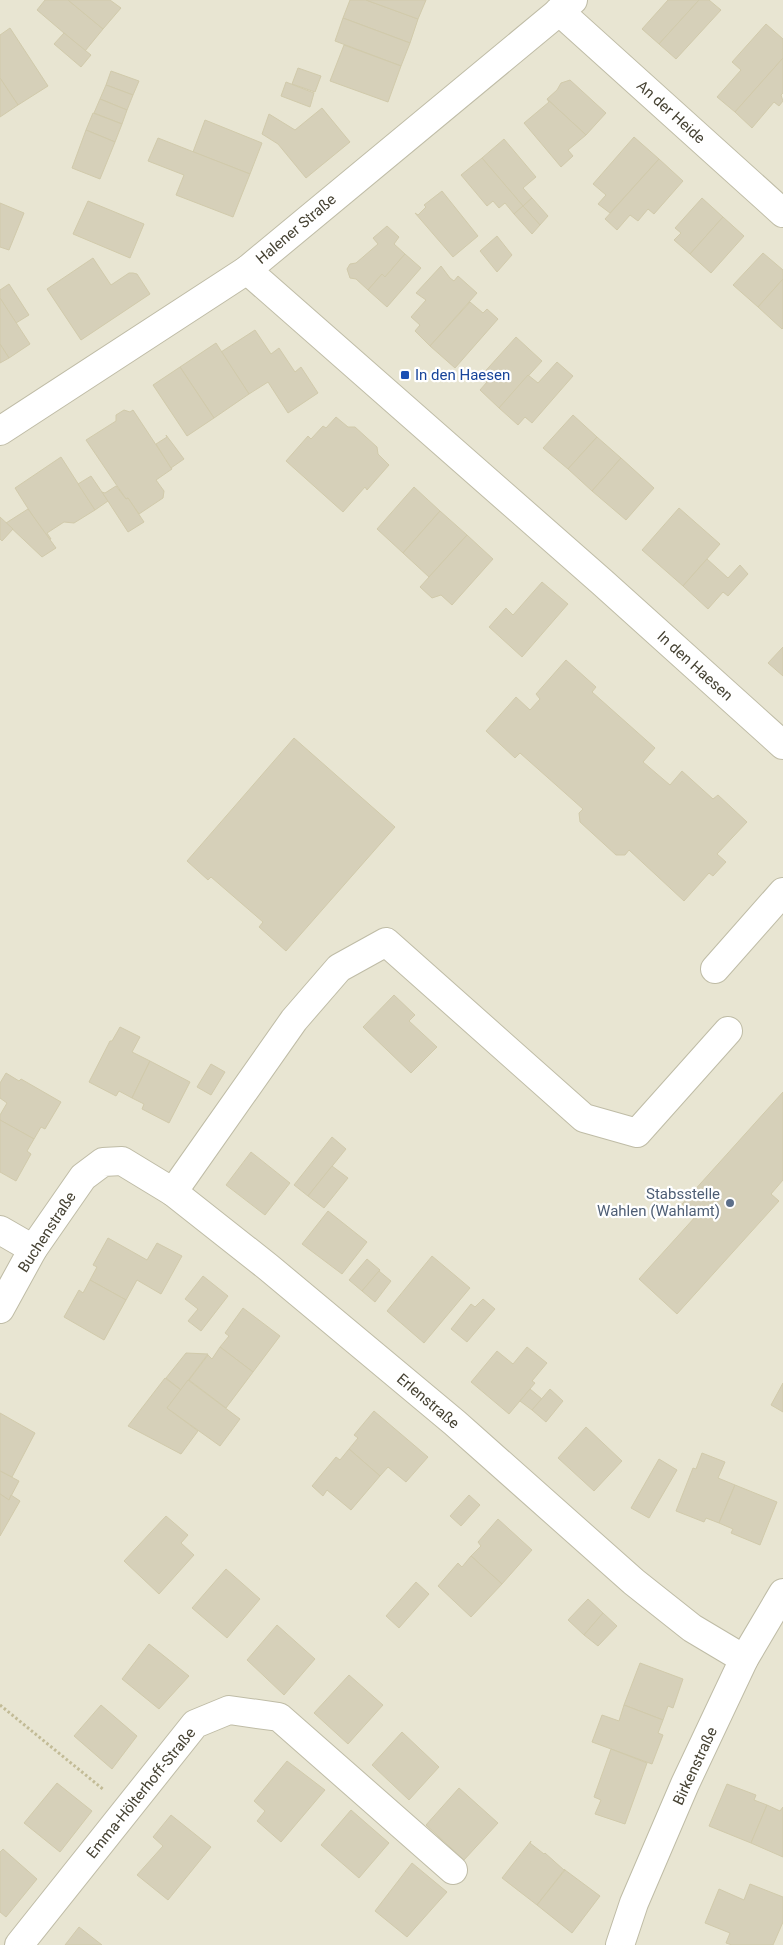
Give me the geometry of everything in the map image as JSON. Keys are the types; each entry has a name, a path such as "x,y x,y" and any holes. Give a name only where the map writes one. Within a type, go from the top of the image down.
{"street":[{"name":"An der Heide","path":"566,6 783,213"},
{"name":"Halener Straße","path":"0,431 247,270 566,6"},
{"name":"In den Haesen","path":"247,270 602,582 783,745"},
{"path":"715,969 783,892"},
{"path":"173,1192 300,1012 339,968 386,942 584,1118 637,1133 728,1031"},
{"name":"Erlenstraße","path":"103,1162 122,1161 173,1192 268,1267 455,1423 634,1582 692,1628 744,1660"},
{"name":"Buchenstraße","path":"0,1309 33,1249 83,1177 103,1162"},
{"path":"0,1230 33,1249"},
{"name":"Birkenstraße","path":"620,1945 634,1903 685,1784 744,1660 783,1593"},
{"name":"Emma-Hölterhoff-Straße","path":"18,1945 195,1724 229,1710 279,1718 453,1870"}],"path":[{"path":"0,1705 128,1809"}],"shaded area":[{"path":"0,0 783,0 783,1945 0,1945"}],"building":[{"path":"45,0 68,0 103,29 85,51 37,10"},
{"path":"68,0 110,0 121,8 103,29"},
{"path":"350,0 366,0 418,19 410,43 343,18"},
{"path":"366,0 426,0 418,19"},
{"path":"668,0 699,0 659,44 642,29"},
{"path":"699,0 709,0 721,10 676,59 659,44"},
{"path":"343,18 410,43 401,66 335,41"},
{"path":"766,24 783,39 783,58 735,112 717,97 741,70 732,62"},
{"path":"10,28 48,86 18,105 0,78 0,35"},
{"path":"64,33 91,55 81,67 54,44"},
{"path":"344,45 401,66 388,102 330,81"},
{"path":"783,58 783,93 781,95 783,101 779,106 774,102 752,128 735,112"},
{"path":"298,68 321,76 315,92 292,84"},
{"path":"111,71 139,81 133,95 106,85"},
{"path":"0,78 18,105 0,117"},
{"path":"570,80 606,113 586,135 547,99 557,90 561,83"},
{"path":"286,82 314,93 310,107 281,96"},
{"path":"106,85 133,95 127,110 100,99"},
{"path":"100,99 127,110 122,124 94,113"},
{"path":"547,99 586,135 568,150 573,156 561,167 524,123 549,102"},
{"path":"322,108 350,142 306,178 278,144 262,134 269,114 295,130"},
{"path":"93,113 122,124 115,142 86,130"},
{"path":"205,120 262,143 250,174 193,152"},
{"path":"86,130 115,142 100,179 72,168"},
{"path":"634,137 659,159 610,213 598,204 606,195 593,184"},
{"path":"158,138 250,174 233,217 176,195 184,175 148,161"},
{"path":"504,139 536,177 523,188 532,198 523,206 482,158"},
{"path":"482,158 523,206 514,214 505,203 499,208 493,201 487,206 461,175"},
{"path":"659,159 683,181 654,214 648,209 638,221 630,215 617,230 605,219"},
{"path":"442,191 478,236 453,257 415,213 418,215 426,207 424,205"},
{"path":"532,198 548,216 540,225 523,206"},
{"path":"702,198 723,217 690,254 674,240 681,233 675,228"},
{"path":"88,201 144,224 130,258 73,234"},
{"path":"0,203 24,213 9,250 0,247"},
{"path":"523,206 540,225 532,234 514,214"},
{"path":"723,217 744,236 711,273 690,254"},
{"path":"387,226 399,237 394,244 405,254 385,277 382,274 368,290 356,279 350,278 347,269 350,264 356,263 378,244 373,238"},
{"path":"497,236 512,255 497,272 480,251"},
{"path":"763,253 783,270 783,279 758,307 733,285"},
{"path":"405,254 421,268 387,307 368,290 382,274 385,277"},
{"path":"93,258 111,285 129,273 133,273 137,274 150,294 81,340 47,289"},
{"path":"441,266 454,281 458,276 477,293 430,346 415,331 420,325 411,317 426,300 416,293"},
{"path":"783,279 783,328 782,329 758,307"},
{"path":"9,284 29,315 16,323 0,298 0,290"},
{"path":"0,298 30,344 9,358 0,344"},
{"path":"470,302 483,313 487,309 498,319 455,368 430,346"},
{"path":"255,330 271,354 279,348 295,372 301,367 318,393 288,413 268,382 249,394 221,352"},
{"path":"516,337 542,361 499,408 480,390 487,382 480,377"},
{"path":"216,343 249,394 214,418 180,367"},
{"path":"0,344 9,358 0,363"},
{"path":"557,362 573,376 532,423 525,417 518,425 499,408 528,375 538,383"},
{"path":"180,367 214,418 187,436 153,385"},
{"path":"124,410 130,412 133,410 172,469 156,480 164,491 163,498 139,514 128,498 126,499 86,440 116,421 116,415"},
{"path":"573,415 597,437 568,469 543,448"},
{"path":"336,417 348,427 355,427 377,447 378,454 389,465 367,490 365,487 343,512 286,461 308,436 311,439 323,426 326,428"},
{"path":"166,435 184,459 171,468 156,444 167,437"},
{"path":"597,437 621,458 592,491 568,469"},
{"path":"61,457 95,510 74,523 64,522 47,533 51,539 48,540 15,488"},
{"path":"621,458 654,488 626,520 592,491"},
{"path":"91,476 108,501 95,510 78,484"},
{"path":"116,486 126,499 128,498 144,522 128,532 102,492 105,493"},
{"path":"414,487 440,511 403,553 377,529"},
{"path":"679,508 720,544 683,586 642,550"},
{"path":"28,509 56,548 42,557 6,523"},
{"path":"440,511 467,535 429,577 403,553"},
{"path":"0,517 13,529 2,541 0,539"},
{"path":"467,535 493,559 452,605 441,595 432,598 420,587"},
{"path":"707,559 728,578 740,565 748,574 728,596 723,592 708,609 683,586"},
{"path":"542,582 568,604 522,657 489,627 506,608 513,615"},
{"path":"783,647 783,676 768,663"},
{"path":"566,660 596,687 592,692 655,748 643,762 670,785 682,771 713,799 718,795 747,822 717,854 726,862 713,876 709,873 684,901 629,850 625,855 616,855 580,822 579,813 583,809 520,753 515,758 486,731 516,697 530,710 540,699 536,694"},
{"path":"294,738 395,827 286,951 259,927 263,922 211,877 208,880 187,861"},
{"path":"394,995 415,1015 409,1021 437,1047 411,1073 363,1027"},
{"path":"120,1027 140,1037 132,1052 150,1061 132,1098 119,1091 116,1096 89,1082 110,1041 112,1041"},
{"path":"150,1061 190,1082 169,1123 142,1109 144,1104 132,1098"},
{"path":"211,1064 225,1072 211,1095 197,1087"},
{"path":"6,1073 19,1081 21,1079 61,1102 45,1129 41,1127 34,1139 0,1120 0,1115 7,1103 0,1098 0,1083"},
{"name":"Stabsstelle Wahlen (Wahlamt)","path":"783,1092 783,1180 771,1194 779,1201 677,1314 639,1279 696,1216 682,1204"},
{"path":"0,1120 34,1139 27,1151 31,1154 16,1181 0,1172"},
{"path":"332,1137 346,1149 308,1196 294,1185"},
{"path":"251,1152 290,1183 265,1215 226,1185"},
{"path":"332,1166 348,1178 324,1208 308,1196"},
{"path":"328,1211 367,1242 342,1274 302,1244"},
{"path":"108,1238 147,1260 157,1243 182,1256 161,1294 137,1280 126,1300 90,1280 97,1267 93,1265"},
{"path":"432,1256 470,1288 424,1343 387,1311"},
{"path":"367,1259 380,1270 362,1291 349,1280"},
{"path":"379,1271 391,1281 375,1302 362,1291"},
{"path":"203,1276 228,1296 201,1331 188,1321 198,1309 185,1299"},
{"path":"90,1280 126,1300 104,1340 64,1317 79,1290 83,1293"},
{"path":"483,1299 495,1309 467,1342 451,1329 471,1304 475,1307"},
{"path":"243,1308 280,1336 253,1372 220,1347 229,1336 225,1333"},
{"path":"220,1347 253,1372 226,1408 189,1380 208,1355 212,1359"},
{"path":"527,1347 547,1363 532,1381 535,1383 509,1414 471,1382 497,1351 513,1364"},
{"path":"186,1353 208,1354 181,1390 166,1378"},
{"path":"165,1378 181,1390 167,1408 198,1431 181,1454 128,1426"},
{"path":"188,1380 240,1419 220,1446 167,1408"},
{"path":"783,1383 783,1412 771,1405"},
{"path":"530,1389 542,1399 532,1410 520,1401"},
{"path":"550,1389 563,1401 546,1422 532,1410"},
{"path":"374,1411 428,1457 406,1482 388,1467 380,1476 349,1449 358,1438 354,1435"},
{"path":"0,1413 35,1433 12,1477 0,1471"},
{"path":"586,1427 622,1461 594,1491 558,1458"},
{"path":"349,1449 380,1476 351,1510 327,1490 323,1496 312,1486 336,1457 340,1460"},
{"path":"702,1453 725,1462 718,1478 735,1485 719,1523 706,1518 704,1522 676,1511 693,1468 696,1469"},
{"path":"659,1459 677,1470 649,1518 631,1508"},
{"path":"0,1471 19,1481 9,1500 0,1494"},
{"path":"735,1485 777,1502 760,1545 731,1533 733,1529 719,1523"},
{"path":"0,1494 9,1500 11,1495 20,1501 0,1536"},
{"path":"469,1495 480,1505 461,1526 450,1516"},
{"path":"166,1516 188,1535 181,1543 194,1555 159,1594 124,1561"},
{"path":"498,1519 532,1550 502,1584 471,1556 481,1546 478,1542"},
{"path":"471,1556 502,1584 471,1617 438,1586 458,1563 462,1567"},
{"path":"226,1569 260,1599 227,1638 192,1608"},
{"path":"416,1582 429,1594 399,1628 386,1616"},
{"path":"588,1599 603,1613 584,1635 568,1620"},
{"path":"603,1613 617,1626 598,1646 584,1635"},
{"path":"277,1625 315,1659 284,1695 247,1660"},
{"path":"149,1644 189,1676 159,1709 122,1679"},
{"path":"640,1663 683,1679 673,1708 668,1706 663,1720 624,1705"},
{"path":"349,1675 383,1705 348,1744 314,1713"},
{"path":"101,1705 137,1736 112,1769 74,1736"},
{"path":"624,1705 663,1720 658,1733 663,1735 652,1764 592,1742 602,1715 619,1721"},
{"path":"402,1732 439,1767 409,1800 372,1765"},
{"path":"611,1749 647,1763 625,1824 595,1814 601,1800 594,1797"},
{"path":"287,1761 325,1790 281,1842 257,1821 265,1811 254,1801"},
{"path":"57,1783 92,1811 60,1852 24,1823"},
{"path":"727,1784 756,1795 754,1800 767,1805 751,1843 709,1826"},
{"path":"459,1788 498,1823 464,1860 426,1825"},
{"path":"767,1805 780,1811 783,1807 783,1857 751,1843"},
{"path":"351,1810 389,1843 359,1878 321,1845"},
{"path":"171,1815 211,1847 168,1900 137,1875 163,1846 153,1837"},
{"path":"531,1841 530,1843 565,1869 537,1905 502,1878"},
{"path":"3,1849 37,1879 6,1917 0,1912 0,1852"},
{"path":"412,1863 447,1892 407,1937 375,1911"},
{"path":"565,1870 600,1896 572,1933 537,1905"},
{"path":"750,1884 783,1897 783,1922 773,1945 732,1945 726,1943 730,1933 705,1923 719,1889 744,1900"},
{"path":"79,1927 102,1945 65,1945"}],"place":[{"name":"In den Haesen","path":"405,375"},
{"name":"Stabsstelle Wahlen (Wahlamt)","path":"730,1203"}]}
